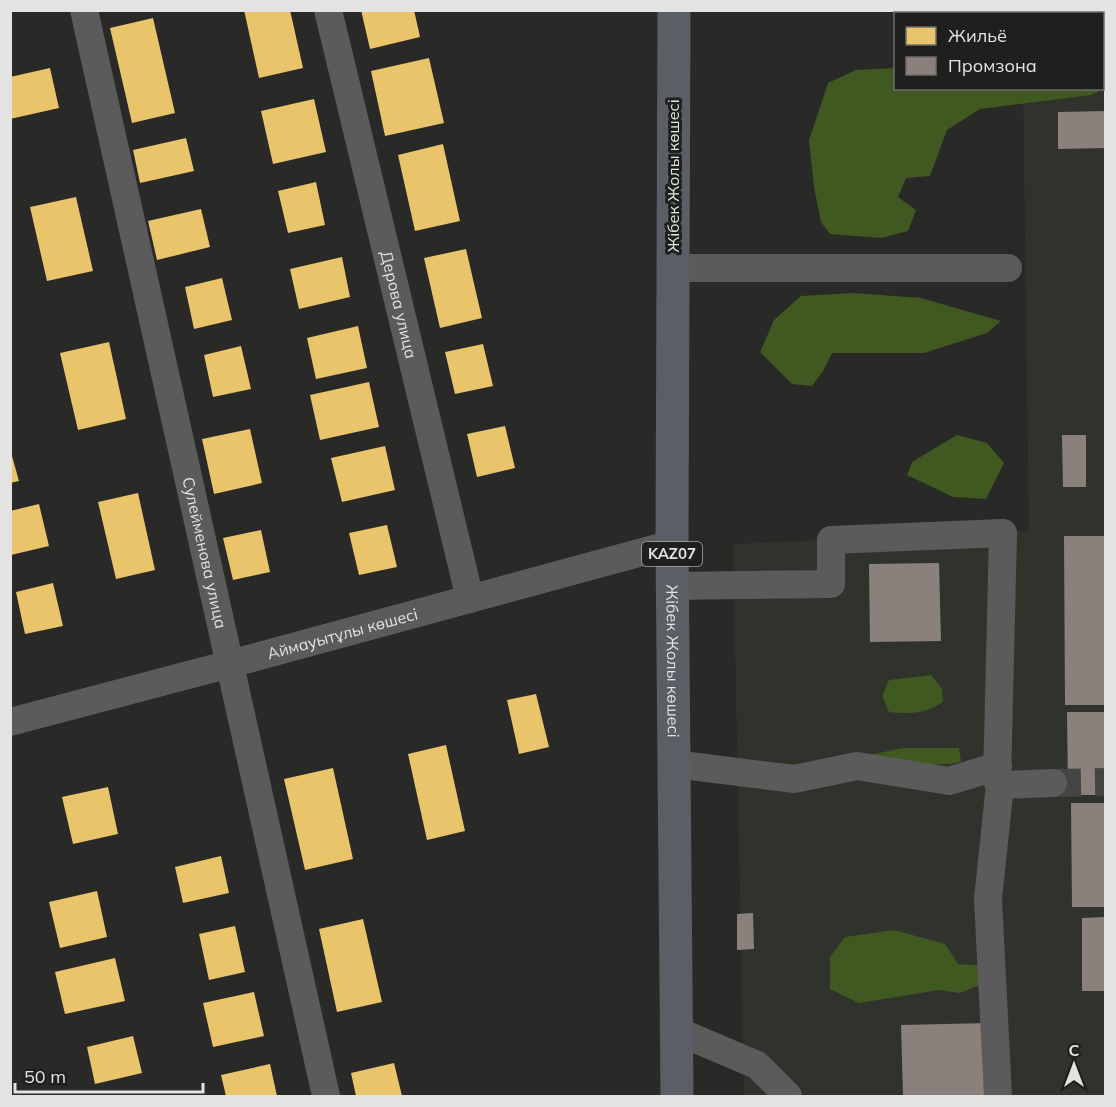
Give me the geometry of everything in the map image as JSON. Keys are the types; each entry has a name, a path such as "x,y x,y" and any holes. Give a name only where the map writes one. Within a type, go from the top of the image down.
{"highway":[{"name":"Жібек Жолы көшесі","path":"674,10 672,586 677,1096"}],"street":[{"name":"Сулейменова улица","path":"84,10 326,1096"},
{"name":"Дерова улица","path":"328,10 470,599"},
{"path":"673,268 1008,268"},
{"path":"672,586 831,584 831,540 1003,533 999,775 988,899 998,1096"},
{"name":"Аймауытұлы көшесі","path":"10,722 672,544"},
{"path":"674,764 794,779 857,766 949,781 999,775 1053,783"},
{"path":"677,1031 757,1065 788,1096"}],"shaded area":[{"path":"1105,11 1105,1096 744,1096 733,544 1029,531 1023,90 1104,90 1104,12 1021,12"}],"green space":[{"path":"1104,60 1105,61 1104,88"},
{"path":"894,68 894,90 1101,90 1091,95 980,109 947,130 930,176 906,178 898,197 916,210 908,231 881,238 830,234 821,222 814,187 809,140 828,83 856,70"},
{"path":"853,293 921,298 1001,321 987,333 924,353 832,353 812,386 792,384 760,352 774,320 801,296"},
{"path":"957,435 987,443 1004,463 986,499 953,497 907,475 912,462"},
{"path":"931,675 942,689 943,702 917,712 889,712 882,696 889,680"},
{"path":"902,748 959,748 961,762 857,766 856,758"},
{"path":"894,930 945,944 958,964 986,966 987,982 960,993 939,990 859,1003 830,989 830,957 845,937"}],"building: Жильё":[{"path":"244,10 290,10 303,68 259,78"},
{"path":"361,10 414,10 420,37 370,49"},
{"path":"153,18 175,113 132,123 110,28"},
{"path":"429,58 444,123 385,136 371,71"},
{"path":"50,68 59,108 10,119 10,77"},
{"path":"314,99 326,152 273,164 261,111"},
{"path":"186,138 194,171 140,183 133,150"},
{"path":"443,144 460,221 415,231 398,155"},
{"path":"316,182 325,225 288,233 278,191"},
{"path":"76,197 93,271 47,281 30,207"},
{"path":"201,209 210,247 157,260 148,221"},
{"path":"466,249 482,318 440,328 424,258"},
{"path":"342,257 350,297 299,309 290,269"},
{"path":"222,278 232,320 194,329 185,287"},
{"path":"358,326 367,368 316,379 307,338"},
{"path":"109,342 126,419 78,430 60,353"},
{"path":"483,344 493,386 455,394 445,352"},
{"path":"241,346 251,389 213,397 204,355"},
{"path":"369,382 379,427 320,440 310,395"},
{"path":"505,426 515,468 477,477 467,434"},
{"path":"250,429 262,483 214,494 202,439"},
{"path":"385,446 395,490 342,502 331,458"},
{"path":"10,449 19,481 10,483"},
{"path":"138,493 155,570 116,579 98,502"},
{"path":"39,504 49,546 11,555 10,511"},
{"path":"387,525 397,567 359,575 349,533"},
{"path":"261,530 270,572 233,580 223,538"},
{"path":"53,583 63,626 25,634 16,592"},
{"path":"536,694 549,747 519,754 507,700"},
{"path":"446,745 465,831 427,840 408,754"},
{"path":"333,768 353,859 305,870 284,779"},
{"path":"108,787 118,834 73,844 62,797"},
{"path":"221,856 229,893 183,903 175,867"},
{"path":"97,891 107,937 60,948 49,902"},
{"path":"363,919 382,1002 337,1012 319,929"},
{"path":"235,926 245,972 209,980 199,934"},
{"path":"115,958 125,1001 65,1014 55,972"},
{"path":"254,992 264,1036 213,1047 203,1003"},
{"path":"133,1036 142,1073 95,1084 87,1047"},
{"path":"394,1063 402,1096 356,1096 351,1073"},
{"path":"270,1064 277,1096 226,1096 221,1075"}],"building: Промзона":[{"path":"1106,111 1106,148 1058,149 1058,112"},
{"path":"1062,435 1086,435 1086,487 1063,487"},
{"path":"1064,536 1106,536 1106,705 1065,705"},
{"path":"939,563 941,641 870,642 869,564"},
{"path":"1067,712 1106,712 1106,795 1068,795"},
{"path":"1071,803 1106,803 1106,907 1072,907"},
{"path":"753,913 754,949 737,950 737,914"},
{"path":"1106,917 1106,991 1082,991 1082,918"},
{"path":"989,1023 990,1096 903,1096 901,1025"}],"tunnel":[{"path":"1053,783 1106,782"}]}
